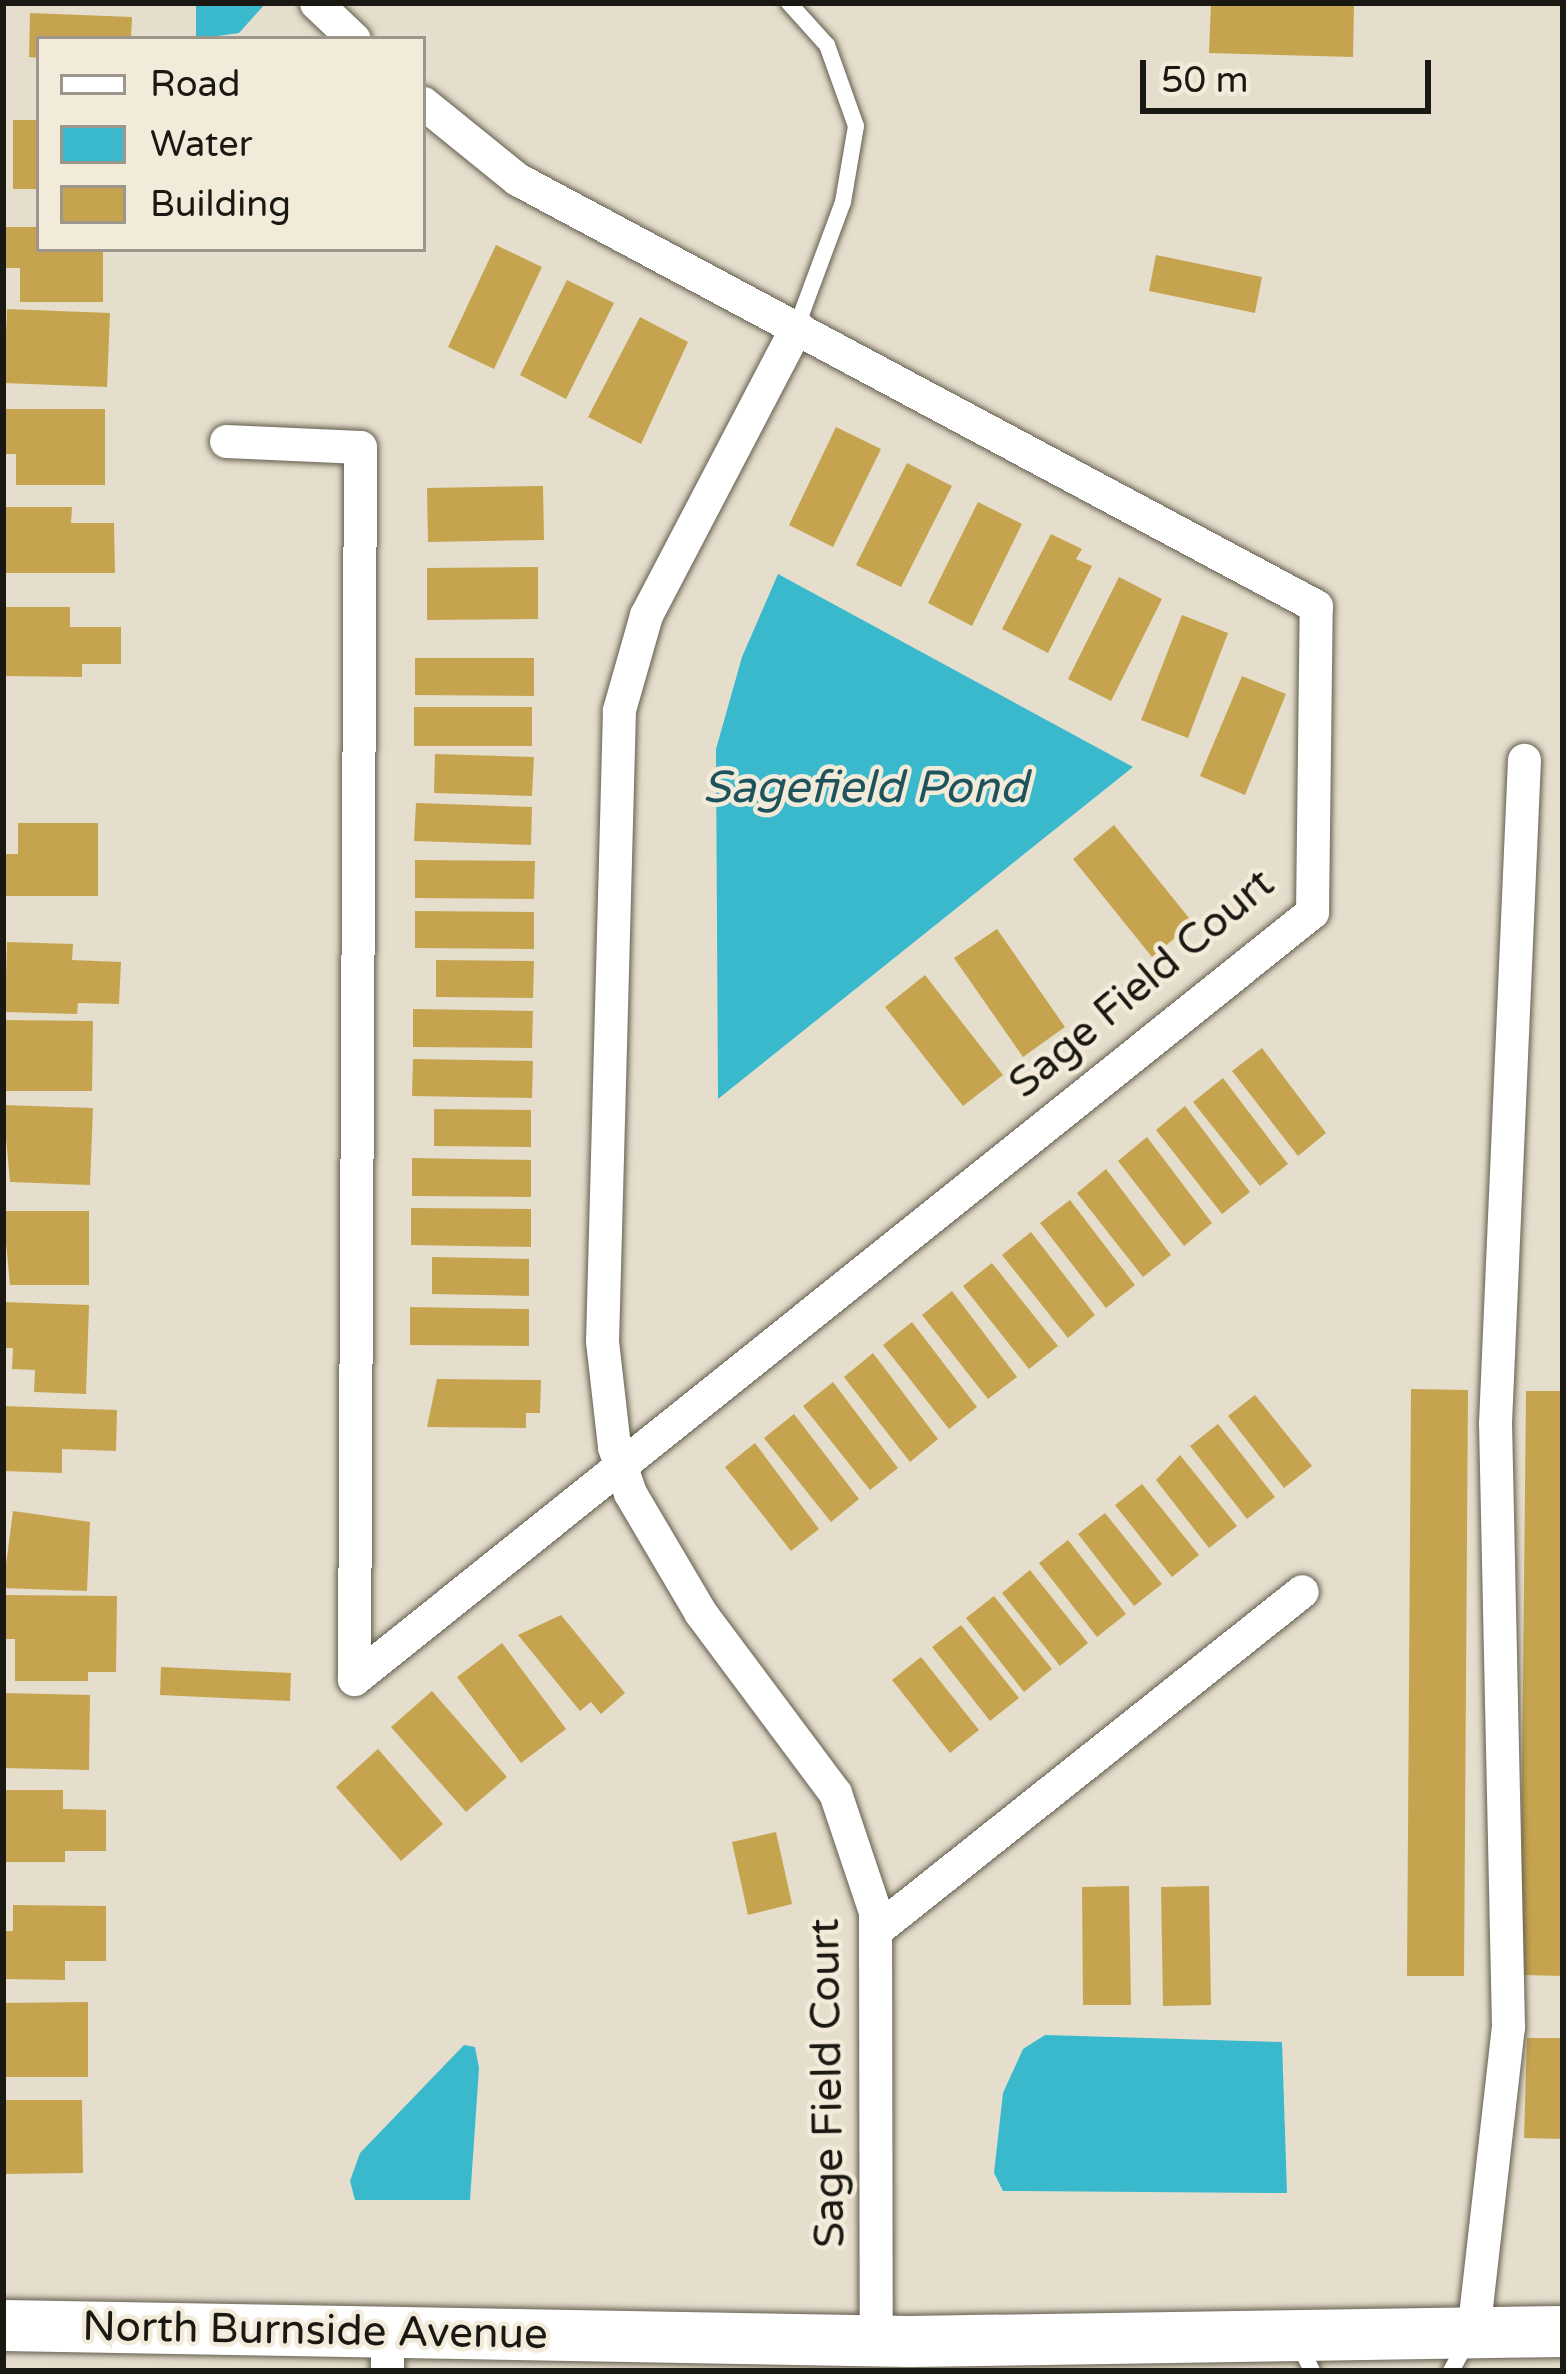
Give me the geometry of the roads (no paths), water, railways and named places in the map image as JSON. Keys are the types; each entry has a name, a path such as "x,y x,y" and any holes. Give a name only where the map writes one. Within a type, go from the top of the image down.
{"main road":[{"name":"North Burnside Avenue","path":"3,2325 387,2352 876,2340 948,2355 1462,2352 1563,2331"}],"street":[{"path":"316,3 351,36"},
{"name":"Sage Field Court","path":"226,441 360,447 353,1679 1312,912 1316,607 517,179 426,105"},
{"name":"Sage Field Court","path":"797,326 646,615 619,710 602,1341 620,1464 674,1574 836,1792 875,1930 876,2340"},
{"path":"1462,2352 1508,2027 1495,1423 1524,760"},
{"path":"875,1930 1302,1591"}],"lane":[{"path":"789,3 827,44 856,126 843,202 797,326"}],"water":[{"path":"196,3 266,3 239,33 196,36"},
{"name":"Sagefield Pond","path":"778,574 1133,767 718,1099 716,749 742,657"},
{"path":"1045,2035 1282,2042 1287,2193 1003,2191 994,2173 1003,2093 1023,2049"},
{"path":"464,2045 475,2047 479,2068 470,2200 355,2200 350,2181 360,2153"}]}
